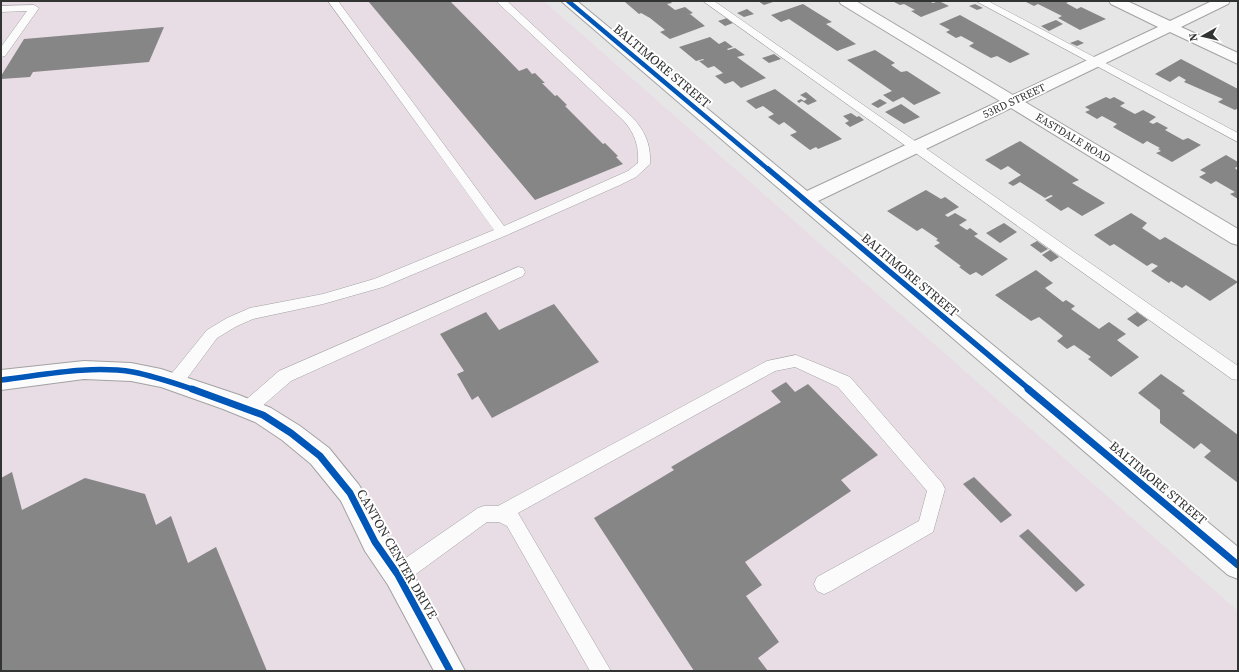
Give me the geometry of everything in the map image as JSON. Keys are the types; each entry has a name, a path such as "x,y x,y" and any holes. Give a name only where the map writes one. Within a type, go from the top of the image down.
{"street":[{"name":"BALTIMORE STREET","path":"568,1 1238,565"},
{"name":"EASTDALE ROAD","path":"846,1 1238,238"},
{"path":"1116,1 1238,59"},
{"name":"53RD STREET","path":"804,200 1223,1"},
{"name":"CANTON CENTER DRIVE","path":"1,380 84,370 132,372 161,378 263,415 320,456 350,494 375,542 398,575 450,671"}],"lane":[{"path":"333,1 502,232"},
{"path":"174,383 212,334 232,322 250,314 323,299 378,283 502,232 616,182 632,174 644,164 646,150 640,131 501,1"},
{"path":"708,1 1238,374"},
{"path":"981,1 1238,138"},
{"path":"1,9 34,8 1,54"},
{"path":"247,409 285,376 518,272"},
{"path":"500,514 772,365 796,361 844,382 936,489 928,526 824,584"},
{"path":"398,575 484,514 500,514 513,520 601,671"}],"shaded area":[{"path":"1,1 544,1 1238,611 1238,671 1,671"}],"building":[{"path":"368,1 450,1 519,71 527,68 532,74 535,73 545,83 542,83 567,105 565,106 603,144 605,143 618,156 616,157 623,164 535,200"},
{"path":"670,1 672,3 667,4 675,10 685,7 693,13 683,16 690,14 705,26 670,39 660,32 665,30 650,18 641,13 639,14 625,2"},
{"path":"758,1 776,1 764,5"},
{"path":"892,1 929,1 933,3 939,1 949,6 921,17 911,11 915,10 904,4 900,5"},
{"path":"1024,1 1071,1 1066,3 1077,9 1081,7 1106,19 1080,30 1058,18 1062,16 1038,4 1034,6"},
{"path":"803,4 832,22 826,24 856,44 837,51 789,19 781,22 771,15"},
{"path":"975,4 983,8 977,10 969,6"},
{"path":"747,9 754,14 744,17 737,13"},
{"path":"960,15 1030,54 1010,63 997,56 991,58 969,46 974,43 961,36 956,38 946,32 950,30 939,24"},
{"path":"727,18 733,23 725,26 718,21"},
{"path":"1056,20 1063,24 1049,31 1041,26"},
{"path":"164,27 149,62 33,72 30,77 1,79 1,76 24,39"},
{"path":"710,37 719,44 725,41 733,47 727,49 728,50 735,48 745,55 737,57 766,78 741,88 733,81 725,84 715,76 723,73 714,66 708,68 699,61 704,60 703,59 696,61 679,47"},
{"path":"1078,40 1084,43 1077,46 1070,43"},
{"path":"875,50 895,63 891,65 901,72 907,71 941,93 914,105 903,97 893,102 883,95 892,91 847,60"},
{"path":"774,54 781,59 769,63 762,58"},
{"path":"1181,59 1238,89 1238,108 1235,110 1218,102 1223,99 1184,82 1186,80 1179,76 1170,82 1155,74"},
{"path":"775,89 842,139 818,149 816,147 810,150 790,135 797,132 784,122 779,125 768,117 774,114 763,106 756,109 746,101"},
{"path":"806,92 817,101 808,105 802,101 799,103 797,101 801,99 804,101 807,99 800,95"},
{"path":"1106,97 1110,99 1114,97 1125,103 1120,106 1135,114 1143,110 1156,117 1149,122 1153,124 1157,122 1168,128 1165,130 1183,140 1188,138 1201,145 1172,162 1156,153 1161,151 1158,149 1160,148 1147,141 1143,144 1113,127 1117,124 1102,116 1097,119 1085,112 1090,110 1085,107"},
{"path":"880,99 887,103 878,108 871,104"},
{"path":"901,104 920,117 904,124 885,112"},
{"path":"851,113 864,120 850,127 845,123 849,121 843,116"},
{"path":"1020,141 1079,180 1072,183 1105,203 1082,216 1068,207 1061,211 1045,200 1053,196 1051,195 1045,198 1020,182 1013,186 1008,183 1021,175 1008,166 1001,170 985,160"},
{"path":"1226,155 1238,162 1238,166 1235,168 1238,171 1238,199 1230,194 1235,192 1216,181 1211,184 1199,177 1206,173 1200,170"},
{"path":"926,190 941,199 945,197 959,207 945,215 948,217 955,213 967,220 959,225 967,230 970,228 978,234 974,236 1008,259 982,276 976,272 970,275 959,267 961,266 934,246 940,243 936,240 938,239 922,228 917,231 887,211"},
{"path":"1131,213 1147,223 1142,228 1160,240 1165,237 1238,282 1210,301 1186,285 1182,288 1171,281 1169,283 1151,271 1158,266 1152,263 1147,266 1114,244 1110,246 1094,235"},
{"path":"1004,223 1017,232 1000,243 986,233"},
{"path":"1037,241 1048,249 1041,253 1030,245"},
{"path":"1050,250 1059,257 1051,262 1042,255"},
{"path":"1036,270 1053,283 1045,288 1063,302 1066,300 1075,306 1071,309 1099,329 1109,322 1126,334 1117,340 1139,357 1111,377 1088,359 1091,357 1074,345 1067,349 1057,341 1063,336 1039,317 1031,321 995,295"},
{"path":"554,304 599,362 492,418 478,396 472,400 457,374 464,371 440,334 486,312 499,330"},
{"path":"1137,312 1148,320 1138,327 1127,319"},
{"path":"1161,374 1185,391 1182,393 1238,435 1238,483 1204,457 1211,451 1201,443 1194,449 1160,423 1160,410 1138,393"},
{"path":"786,382 795,392 808,384 878,455 841,480 851,491 745,562 762,585 746,596 779,642 758,658 768,671 694,671 594,518 674,470 671,467 781,402 771,391"},
{"path":"12,472 22,510 85,478 145,494 156,525 171,516 188,563 216,547 267,671 1,671 1,478"},
{"path":"974,477 1012,515 1001,523 963,484"},
{"path":"1028,529 1085,585 1076,592 1019,536"}],"cycle path":[{"path":"568,1 1238,565"},
{"path":"1,380 84,370 131,372 161,378 231,402 263,415 291,433 320,456 350,493 375,542 398,575 450,671"}]}
